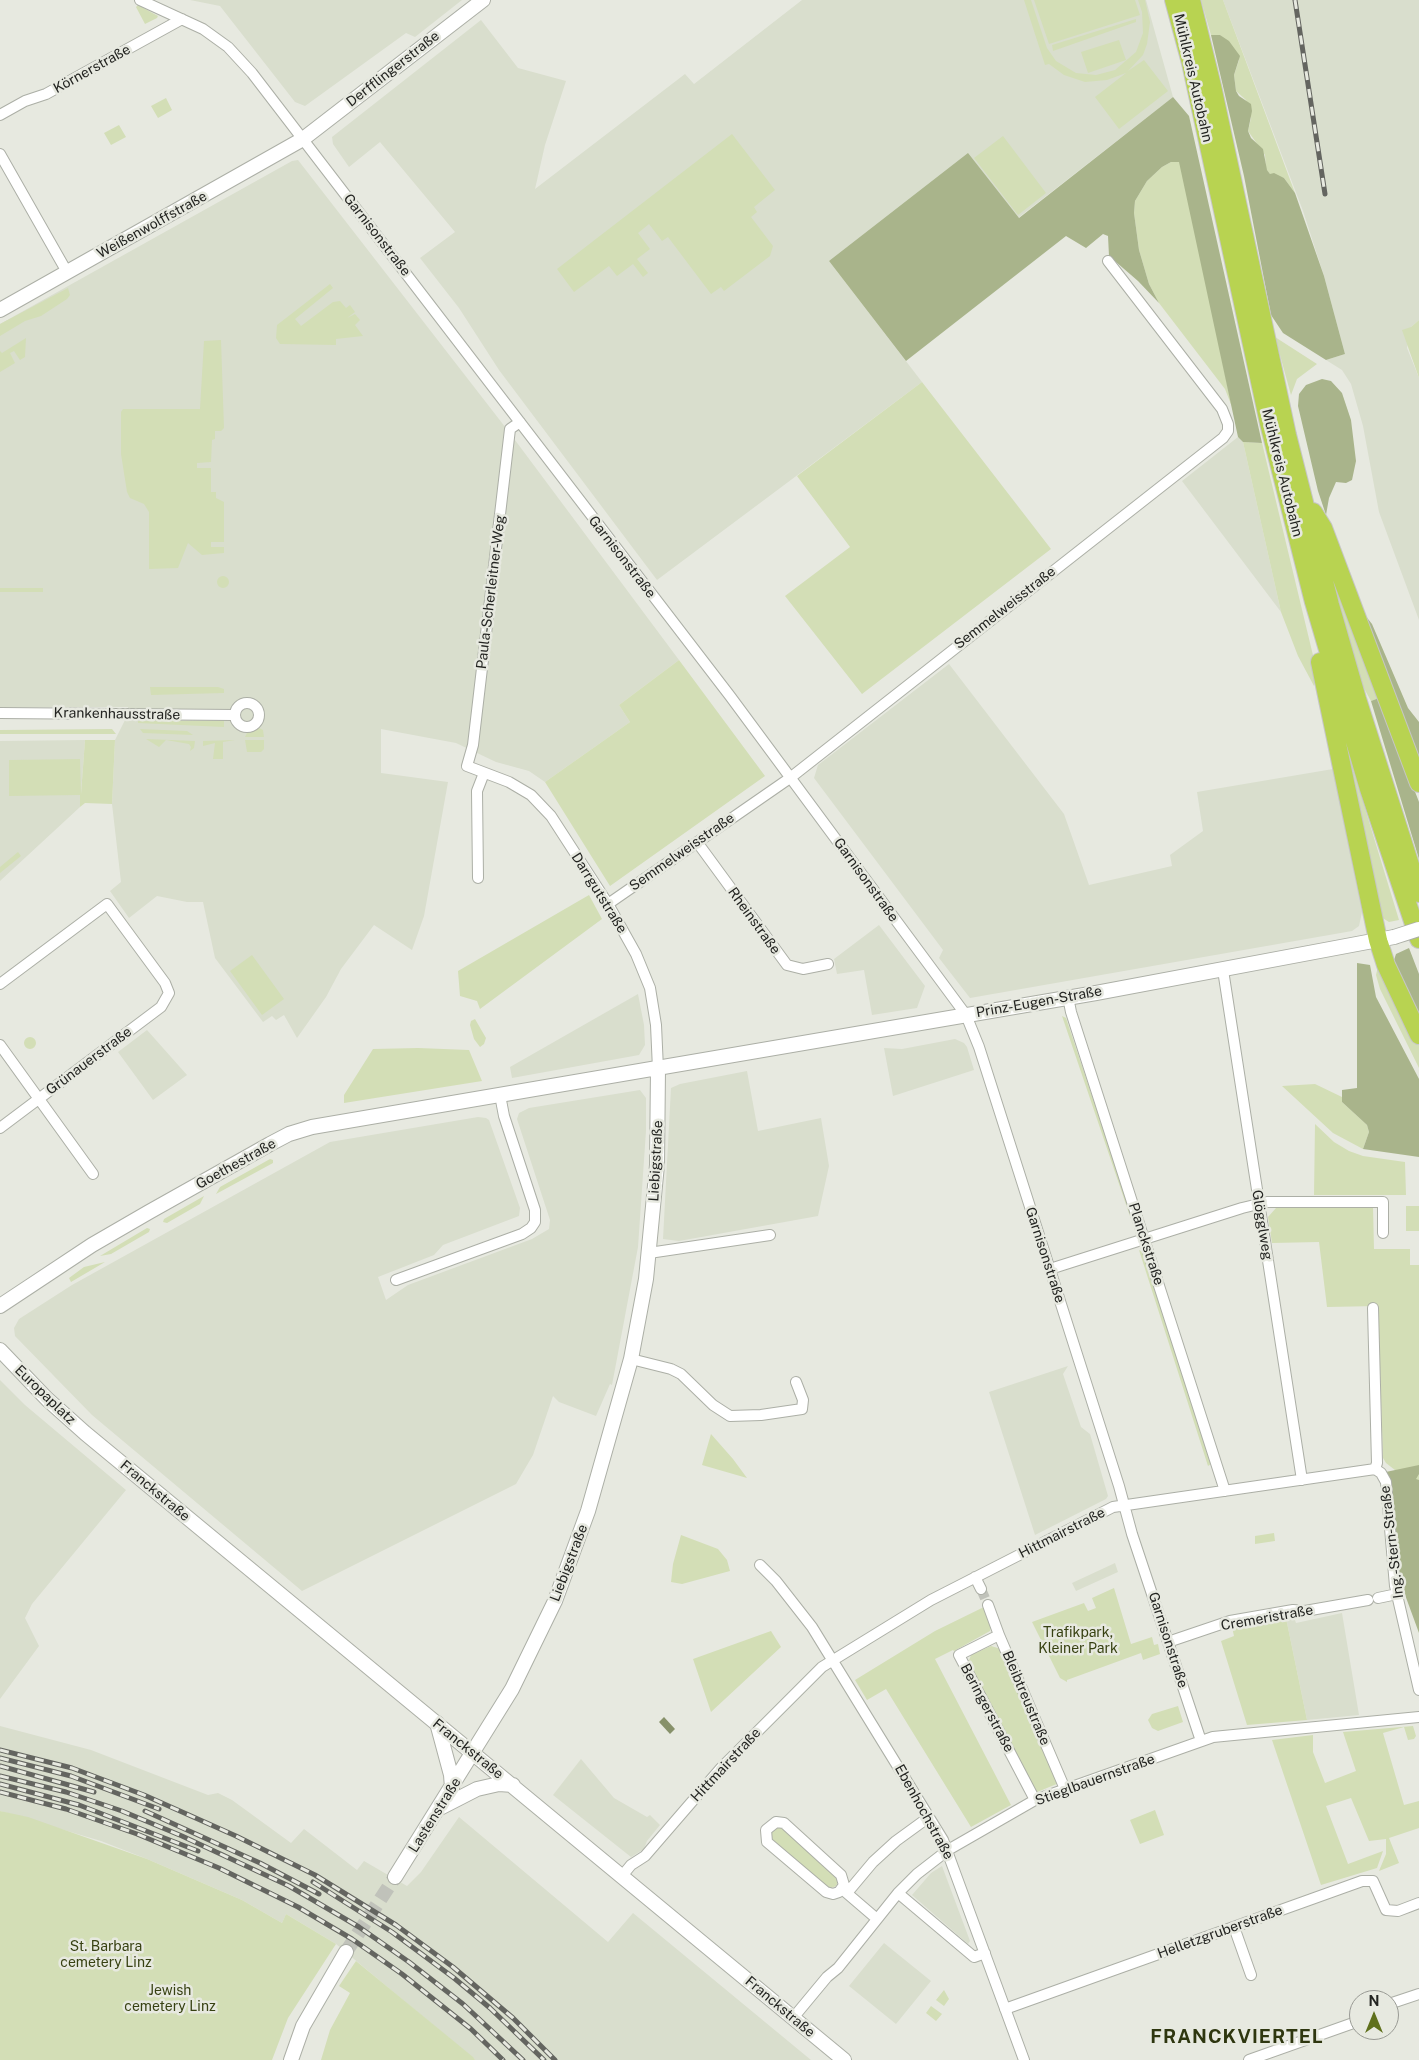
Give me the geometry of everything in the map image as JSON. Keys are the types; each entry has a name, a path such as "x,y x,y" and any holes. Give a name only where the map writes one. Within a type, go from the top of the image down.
{"highway":[{"name":"Mühlkreis Autobahn","path":"1174,0 1191,63 1269,423 1314,602 1369,789 1419,939"},
{"name":"Mühlkreis Autobahn","path":"1190,0 1212,86 1301,491 1357,699 1419,893"},
{"path":"1301,491 1323,528 1419,784"},
{"path":"1314,602 1320,662 1386,939 1386,965 1419,1034"}],"main road":[{"name":"Derfflingerstraße","path":"303,139 483,0"},
{"name":"Weißenwolffstraße","path":"0,310 303,139"},
{"name":"Prinz-Eugen-Straße","path":"658,1069 1223,970 1386,939 1419,930"},
{"name":"Goethestraße","path":"0,1306 92,1245 289,1134 333,1123 658,1069"},
{"name":"Liebigstraße","path":"474,1753 512,1689 558,1592 588,1511 631,1359 649,1253 658,1156 658,1069"},
{"name":"Europaplatz","path":"0,1350 46,1399 91,1438"},
{"name":"Franckstraße","path":"91,1438 844,2060"},
{"path":"437,1723 451,1775 452,1788"},
{"name":"Lastenstraße","path":"395,1877 474,1753"},
{"path":"439,1809 476,1789 499,1784 512,1786"},
{"path":"291,2060 303,2026 346,1952"}],"street":[{"name":"Garnisonstraße","path":"140,0 210,33 238,58 303,139 724,689 966,1015 979,1047 1201,1741"},
{"name":"Körnerstraße","path":"0,115 46,94 182,19"},
{"path":"0,154 67,272"},
{"name":"Semmelweisstraße","path":"608,904 790,778 1210,449 1228,431 1226,416 1222,409 1108,261"},
{"name":"Paula-Scherleitner-Weg","path":"467,766 473,745 510,430 520,422"},
{"name":"Krankenhausstraße","path":"0,713 234,715"},
{"name":"Darrgutstraße","path":"467,766 522,788 540,804 608,904 636,954 647,981 656,1025 658,1069"},
{"path":"478,878 477,791 484,773"},
{"name":"Rheinstraße","path":"697,842 787,966 803,969 828,964"},
{"name":"Grünauerstraße","path":"0,984 107,904 168,987 167,999 161,1006 0,1128"},
{"name":"Glögglweg","path":"1223,970 1302,1480"},
{"name":"Planckstraße","path":"1068,998 1225,1491"},
{"path":"0,1045 93,1174"},
{"path":"396,1280 522,1234 531,1228 535,1222 536,1210 504,1116 500,1095"},
{"path":"1050,1269 1259,1203 1275,1201 1383,1202 1383,1233"},
{"path":"649,1253 770,1235"},
{"name":"Ing.-Stern-Straße","path":"1373,1308 1377,1456 1375,1469 1381,1473 1386,1482 1397,1594 1419,1690"},
{"path":"631,1359 671,1369 681,1374 724,1413 737,1417 798,1410 803,1405 796,1382"},
{"name":"Hittmairstraße","path":"622,1876 631,1865 645,1856 736,1752 822,1667 914,1609 975,1576 1107,1510 1124,1505 1375,1469"},
{"path":"760,1565 798,1608 833,1659"},
{"path":"975,1576 981,1589"},
{"name":"Cremeristraße","path":"1168,1642 1230,1621 1293,1610 1305,1611 1397,1594"},
{"name":"Bleibtreustraße","path":"988,1605 1065,1789"},
{"name":"Beringerstraße","path":"999,1635 959,1655 1035,1800"},
{"name":"Ebenhochstraße","path":"833,1659 948,1850 1024,2060"},
{"name":"Stieglbauernstraße","path":"793,2018 827,1977 838,1968 898,1893 917,1874 948,1850 1035,1800 1213,1737 1419,1717"},
{"path":"877,1919 844,1891 842,1875 784,1824 776,1822 768,1826 765,1834 767,1842 826,1892 833,1894 844,1891 896,1841 929,1817"},
{"name":"Helletzgruberstraße","path":"1006,2009 1368,1880 1373,1881 1376,1886 1386,1910 1398,1911 1419,1903"},
{"path":"898,1893 974,1957 985,1953"},
{"path":"1234,1927 1252,1975"},
{"path":"1399,2001 1419,1994"},
{"path":"1249,2060 1278,2055 1349,2025"}],"shaded area":[{"path":"190,0 462,0 415,37 406,33 305,106 295,102 220,6"},
{"path":"802,0 1146,0 1173,97 1018,218 829,261 922,382 657,580 499,370 459,308 420,258 455,232 380,142 349,167 333,144 332,137 481,20 518,68 566,81 545,145 535,189 685,74 694,84"},
{"path":"1223,0 1419,0 1419,320 1411,327 1407,348 1419,378 1419,620 1379,512 1363,426 1351,384 1342,370 1326,360 1345,354 1324,276 1303,211"},
{"path":"1211,35 1220,35 1229,41 1240,56 1234,75 1236,91 1239,96 1251,104 1252,111 1248,131 1251,138 1263,149 1267,170 1270,174 1274,173 1284,178 1295,193 1324,276 1345,354 1326,360 1283,333 1271,315 1244,176"},
{"path":"1173,97 1189,116 1262,443 1243,442 1238,437 1179,162 1171,162 1162,167 1147,181 1135,201 1134,213 1139,250 1149,284 1159,303 1138,281 1109,256 1108,236 1103,234 1086,248 1066,236 906,361 829,261 968,153 1019,218"},
{"path":"298,160 509,432 679,660 619,705 630,722 545,782 529,771 496,762 456,743 381,729 381,773 448,782 424,916 412,950 374,925 341,969 326,997 297,1038 284,1015 276,1020 272,1016 263,1022 215,958 203,902 187,902 157,896 129,918 110,891 121,882 112,804 115,740 128,714 128,707 0,707 0,324 292,161"},
{"path":"1322,379 1331,381 1342,393 1351,420 1356,461 1352,480 1346,483 1336,482 1329,498 1326,515 1318,491 1298,406 1299,394 1306,385"},
{"path":"1238,437 1243,442 1281,612 1182,481"},
{"path":"1356,604 1372,624 1408,708 1419,722 1419,764"},
{"path":"949,664 1064,814 1089,885 1172,866 1170,855 1203,831 1197,792 1333,769 1362,912 1359,926 1352,931 970,998 939,958 943,950 814,778 818,765"},
{"path":"1379,698 1419,802 1419,859 1371,701"},
{"path":"85,740 80,807 0,881 0,741"},
{"path":"879,925 925,986 917,1008 872,1015 864,970 837,974 834,959"},
{"path":"1409,948 1419,974 1419,1020 1393,963 1396,954"},
{"path":"1357,963 1370,965 1376,997 1419,1079 1419,1157 1363,1149 1369,1132 1367,1125 1342,1102 1342,1090 1357,1088"},
{"path":"638,994 644,1025 645,1045 639,1055 512,1078 510,1067"},
{"path":"147,1030 187,1075 153,1100 118,1052"},
{"path":"955,1039 964,1043 967,1047 974,1070 893,1096 884,1048 902,1049"},
{"path":"747,1071 758,1131 821,1118 829,1166 818,1216 679,1241 663,1239 671,1088 680,1084"},
{"path":"640,1090 646,1098 646,1131 638,1247 612,1385 610,1384 596,1416 559,1402 553,1396 533,1455 516,1484 302,1591 92,1415 15,1336 14,1328 19,1319 72,1285 330,1142 478,1117 486,1118 489,1120 520,1208 519,1216 443,1245 434,1255 378,1277 386,1300 408,1285 532,1239 549,1229 550,1220 517,1119 519,1113 529,1108"},
{"path":"1068,1366 1063,1374 1081,1427 1090,1434 1108,1496 1106,1499 1035,1535 989,1392"},
{"path":"0,1380 25,1405 126,1490 32,1604 25,1618 39,1646 0,1699"},
{"path":"1419,1465 1419,1474 1416,1479 1419,1480 1419,1633 1393,1562 1381,1473"},
{"path":"1115,1563 1118,1572 1076,1591 1072,1583"},
{"path":"1342,1613 1359,1715 1307,1720 1286,1618 1294,1617 1296,1623"},
{"path":"664,1717 675,1729 670,1734 659,1722"},
{"path":"0,1726 91,1750 208,1795 218,1793 232,1800 291,1843 304,1829 357,1870 364,1861 407,1886 421,1872 459,1817 608,1942 633,1913 811,2060 475,2060 336,1944 286,1914 282,1923 242,1900 147,1859 101,1841 0,1811"},
{"path":"581,1759 614,1798 647,1817 650,1815 660,1825 647,1841 644,1849 631,1857 553,1795"},
{"path":"942,1866 970,1941 968,1944 912,1895 931,1873"},
{"path":"884,1943 931,1981 896,2024 849,1986"}],"green space":[{"path":"1024,0 1031,0 1047,48 1056,61 1076,73 1096,75 1115,70 1136,52 1143,33 1142,12 1138,0 1145,0 1150,22 1147,44 1143,55 1128,71 1144,60 1168,91 1119,129 1095,97 1126,73 1107,80 1085,82 1064,75 1049,64 1045,65"},
{"path":"1034,0 1135,0 1140,15 1049,44"},
{"path":"1201,0 1223,0 1295,193 1284,178 1270,174 1266,169 1265,155 1248,131 1251,118 1246,100 1236,91 1234,75 1239,60 1220,35 1211,35"},
{"path":"138,5 158,16 157,18 145,24 136,7"},
{"path":"1136,19 1136,22 1053,51 1052,45"},
{"path":"1119,40 1126,60 1088,73 1081,52"},
{"path":"166,98 172,110 158,118 151,106"},
{"path":"119,125 126,137 111,145 104,133"},
{"path":"732,134 775,190 754,207 757,212 751,217 773,246 770,256 724,291 721,287 711,294 668,237 662,241 649,224 638,233 650,249 637,259 648,273 643,277 633,264 617,276 609,266 574,292 557,269"},
{"path":"1003,136 1046,193 1018,215 974,158"},
{"path":"1180,161 1232,407 1225,389 1159,303 1149,284 1139,250 1134,213 1135,201 1147,181 1162,167 1171,162"},
{"path":"330,284 333,288 295,319 301,326 333,302 340,301 346,308 350,305 355,312 347,318 355,314 360,320 355,325 363,336 336,339 336,345 280,344 276,338 277,325"},
{"path":"68,288 70,295 67,299 41,316 25,321 0,336 0,324"},
{"path":"1419,320 1419,378 1402,330 1411,327"},
{"path":"1275,337 1317,364 1297,379 1291,395"},
{"path":"26,338 25,357 20,360 14,351 10,353 15,363 0,372 0,351 2,353"},
{"path":"221,340 224,428 221,431 215,431 215,439 212,440 211,462 197,463 197,468 211,468 211,492 216,492 216,498 224,502 224,542 211,542 211,547 224,547 224,553 202,555 188,543 178,568 149,569 149,512 144,504 130,498 127,492 121,454 121,412 123,409 200,409 204,341"},
{"path":"922,382 1051,549 862,694 785,596 850,547 797,476"},
{"path":"1243,442 1262,443 1317,672 1314,686 1298,656 1281,612"},
{"path":"1327,557 1379,698 1371,701 1355,672"},
{"path":"221,576 225,576 229,582 225,588 221,588 217,584 217,580"},
{"path":"0,588 43,588 43,592 0,592"},
{"path":"679,660 765,776 610,886 545,782 630,722 619,705"},
{"path":"150,687 218,687 224,689 224,693 151,695"},
{"path":"1334,694 1352,756 1353,769 1399,920 1389,922 1381,917"},
{"path":"138,721 224,721 224,727 138,723"},
{"path":"259,728 263,730 264,737 245,737 247,733"},
{"path":"112,729 116,734 0,734 0,730"},
{"path":"140,729 187,731 193,735 143,733"},
{"path":"146,739 195,741 194,748 190,751 191,747 189,744 166,740 159,747"},
{"path":"85,740 115,740 112,804 85,803 80,807 80,795 9,796 9,760 80,759 81,794"},
{"path":"235,740 223,742 223,759 213,759 215,743 203,746 203,741"},
{"path":"245,740 264,740 264,749 261,752 247,752"},
{"path":"18,852 21,856 0,873 0,867"},
{"path":"589,895 602,919 480,1009 477,1001 460,996 458,971"},
{"path":"252,955 284,999 262,1015 230,971"},
{"path":"1378,966 1419,1043 1419,1068 1380,989 1376,975"},
{"path":"1062,1016 1066,1018 1137,1231 1136,1234"},
{"path":"475,1019 486,1038 484,1044 480,1047 474,1039 470,1025 471,1021"},
{"path":"32,1037 35,1038 35,1048 28,1049 25,1048 24,1041 25,1038"},
{"path":"373,1049 469,1050 482,1081 344,1103 344,1095"},
{"path":"1315,1084 1342,1097 1342,1102 1367,1125 1369,1132 1363,1149 1333,1133 1282,1086"},
{"path":"1315,1124 1334,1142 1349,1151 1363,1156 1405,1162 1406,1195 1314,1195"},
{"path":"270,1159 273,1160 273,1163 216,1194 220,1187"},
{"path":"204,1196 200,1204 167,1223 163,1222 164,1219"},
{"path":"1406,1206 1419,1206 1419,1231 1406,1231"},
{"path":"1373,1207 1374,1249 1410,1249 1410,1265 1419,1265 1419,1631 1400,1474 1386,1463 1383,1458 1378,1306 1327,1307 1319,1242 1272,1243 1268,1217 1276,1208"},
{"path":"147,1228 150,1229 149,1232 111,1254 100,1256"},
{"path":"1139,1250 1143,1252 1211,1464 1208,1466"},
{"path":"105,1262 71,1282 69,1278 84,1267"},
{"path":"711,1434 733,1459 747,1478 702,1465"},
{"path":"1274,1533 1275,1541 1255,1544 1255,1536"},
{"path":"681,1535 718,1549 727,1560 730,1571 682,1584 671,1582 673,1564"},
{"name":"Trafikpark, Kleiner Park","path":"1114,1588 1131,1644 1152,1637 1154,1645 1158,1644 1160,1654 1143,1660 1141,1653 1067,1680 1067,1682 1060,1678 1032,1622 1084,1603 1088,1611 1096,1608 1092,1598"},
{"path":"986,1606 991,1626 990,1631 935,1659 1011,1805 971,1827 886,1689 867,1700 855,1680 935,1631"},
{"path":"1286,1618 1307,1720 1247,1725 1221,1641 1234,1636 1232,1627"},
{"path":"771,1631 781,1647 711,1712 693,1659"},
{"path":"991,1646 1001,1649 1059,1783 1035,1793 968,1663 971,1655"},
{"path":"1178,1706 1183,1722 1158,1731 1152,1728 1148,1720 1152,1714"},
{"path":"1413,1726 1416,1736 1414,1739 1408,1740 1404,1727 1383,1733 1404,1805 1419,1801 1419,1828 1389,1838 1399,1863 1379,1871 1386,1854 1386,1839 1369,1841 1351,1798 1326,1806 1348,1864 1383,1851 1377,1868 1321,1885 1272,1740 1313,1735 1313,1752 1325,1783 1356,1771 1343,1732"},
{"path":"1155,1810 1164,1835 1140,1844 1130,1820"},
{"name":"St. Barbara cemetery Linz","path":"0,1811 28,1817 147,1859 242,1900 282,1923 286,1914 336,1944 288,2018 272,2060 0,2060"},
{"path":"775,1827 781,1827 837,1877 838,1882 836,1886 829,1889 772,1842 769,1833"},
{"path":"356,1961 475,2060 321,2060 330,2030 350,1993 339,1986"},
{"path":"944,1990 949,1999 944,2006 936,2000"},
{"path":"931,2006 942,2014 936,2021 926,2013"}],"tunnel":[{"path":"981,1589 988,1605"},
{"path":"346,1952 395,1877"}],"railway":[{"path":"1295,0 1325,194"},
{"path":"0,1750 72,1768 144,1795 236,1836 315,1875 396,1925 453,1967 513,2018 555,2060"},
{"path":"0,1758 71,1776 159,1809"},
{"path":"0,1766 94,1792"},
{"path":"0,1776 66,1792 122,1811 182,1836 289,1886 359,1927 409,1962 463,2004 523,2060"},
{"path":"0,1784 79,1805 198,1851"},
{"path":"0,1792 66,1809 137,1834 219,1868 298,1907 352,1939 402,1974 471,2029 503,2060"},
{"path":"145,1811 260,1863 319,1894"},
{"path":"313,1882 392,1932 454,1978 490,2008 544,2060"}],"district":[{"name":"FRANCKVIERTEL","path":"1237,2037"}],"park label":[{"name":"Jewish cemetery Linz","path":"170,1999"}]}
